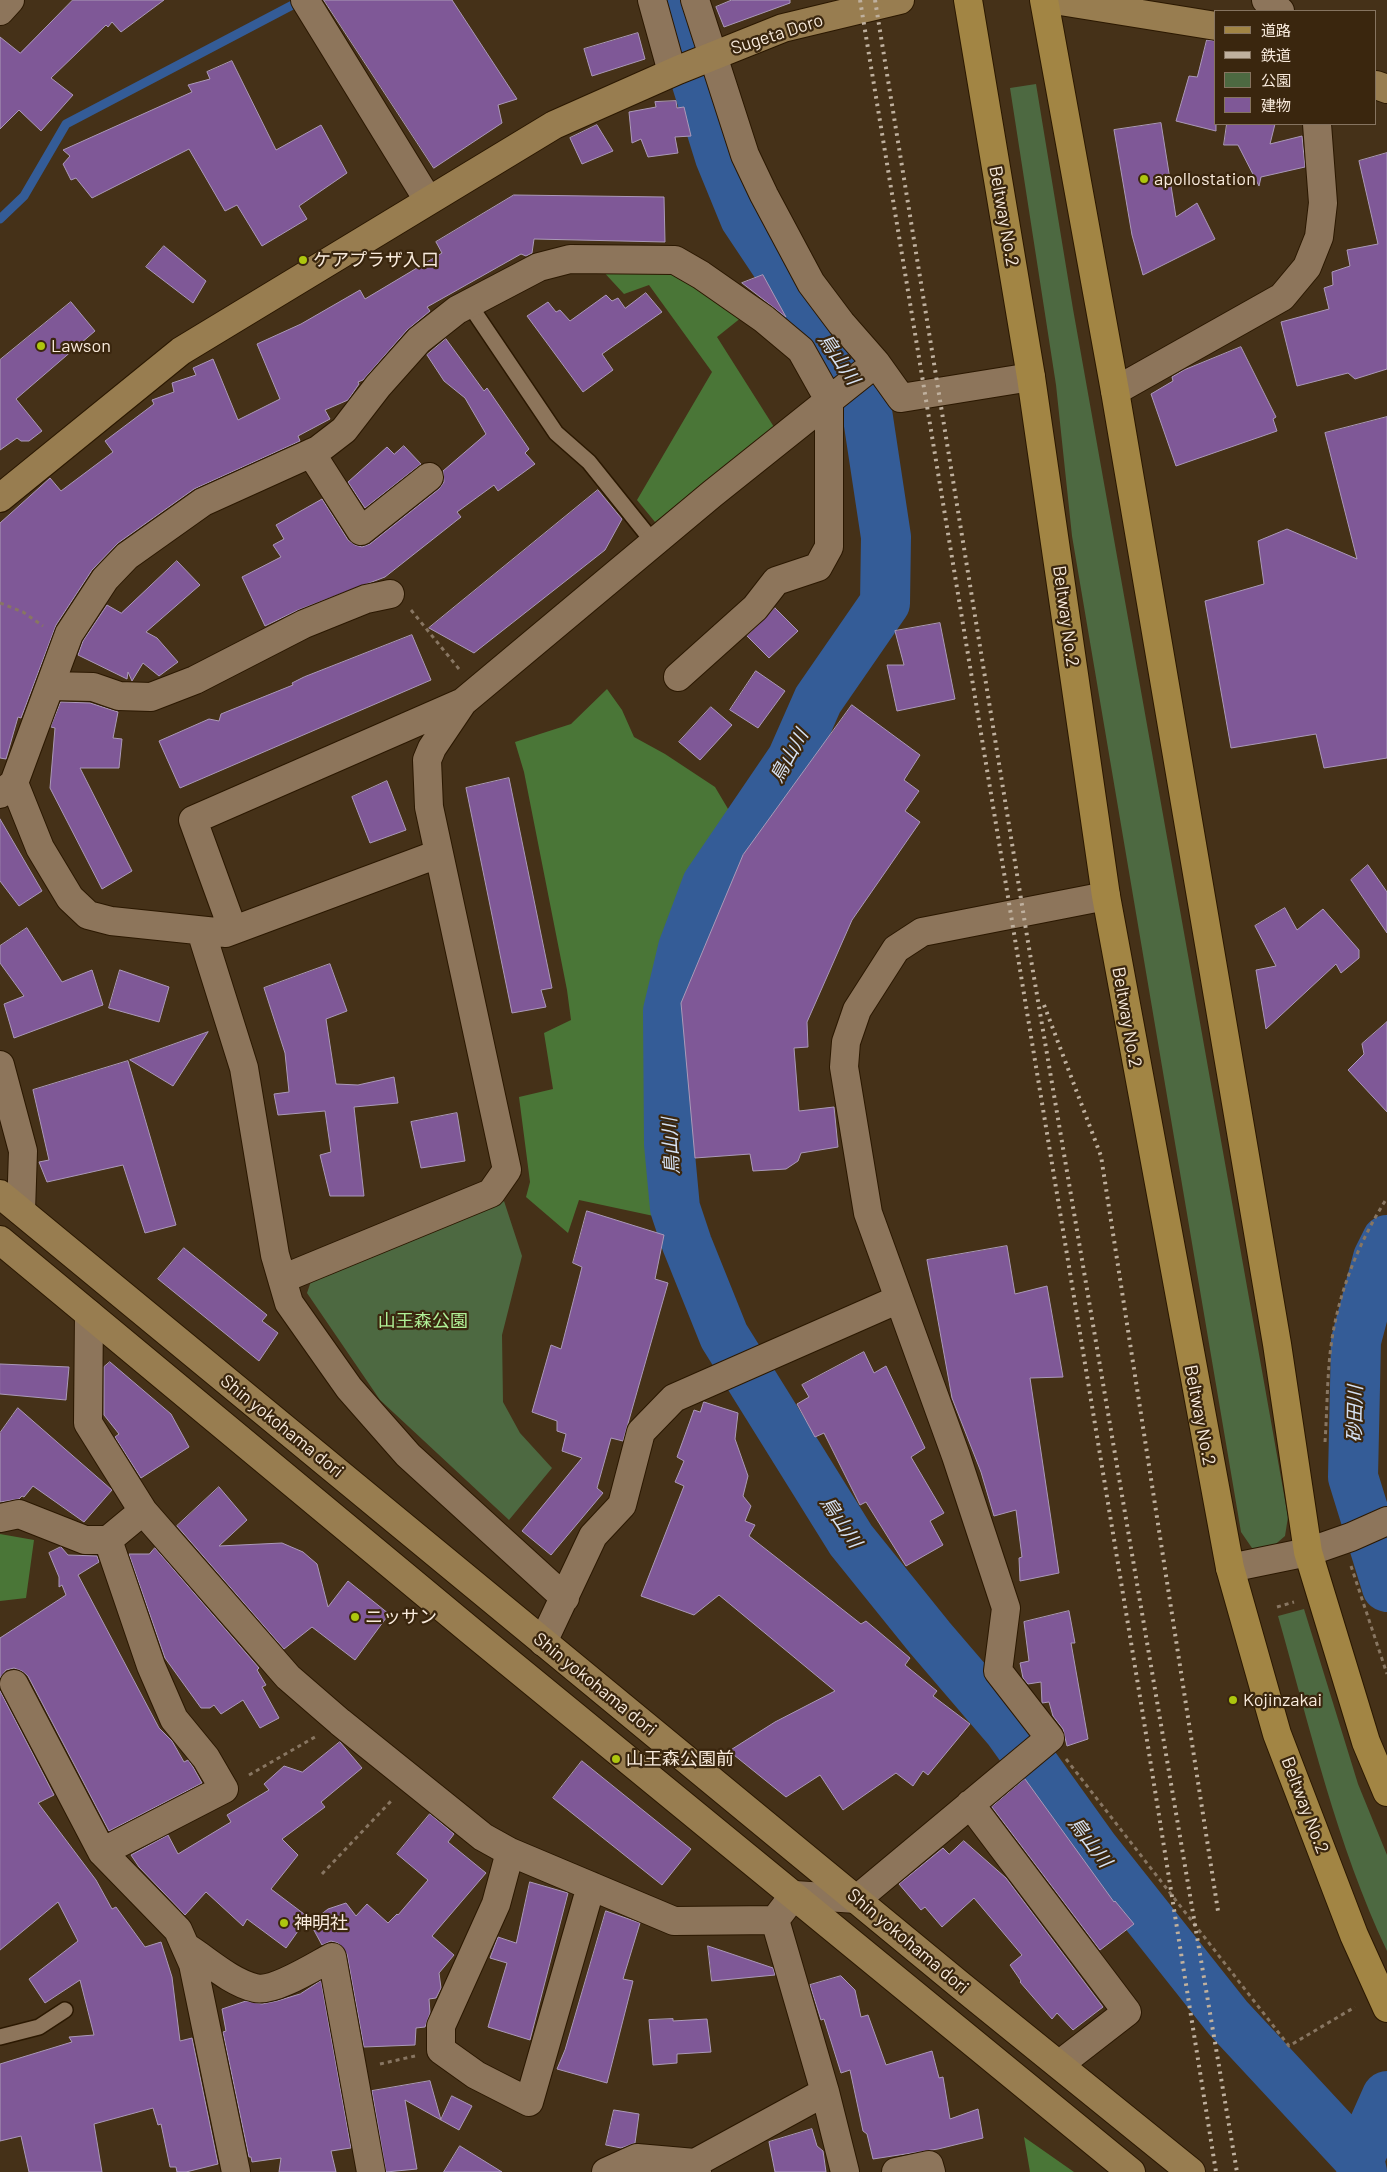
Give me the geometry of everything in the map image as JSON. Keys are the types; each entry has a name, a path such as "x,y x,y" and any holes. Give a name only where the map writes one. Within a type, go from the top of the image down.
{"main road":[{"name":"Beltway No.2","path":"968,0 1032,377 1106,896 1230,1568 1277,1734 1354,1935 1383,2000"},
{"path":"1044,0 1115,391 1277,1344 1308,1552 1366,1742 1387,1792"}],"street":[{"path":"0,11 10,0"},
{"path":"652,0 675,71"},
{"path":"695,0 744,155 810,283 841,323 876,363 901,398 1032,377"},
{"name":"Sugeta Doro","path":"0,498 181,351 554,125 675,71 783,28 900,0"},
{"path":"1054,0 1214,26"},
{"path":"1266,0 1279,10"},
{"path":"309,7 428,200"},
{"path":"1115,391 1282,297 1307,267 1319,238 1323,203 1317,125"},
{"path":"438,854 226,933 110,921 88,915 70,898 7,789 50,686 69,634 105,578 127,556 202,502 311,453 344,430 378,386 419,340 469,304 540,267 570,259 675,260 701,275 764,319 801,350 829,400 829,547 822,560 818,567 776,581 755,608 678,677"},
{"path":"234,930 193,820 463,702 654,543 876,363"},
{"path":"311,453 361,531 429,477"},
{"path":"50,686 93,687 119,696 151,697 195,680 304,624 366,599 390,594"},
{"path":"282,1279 491,1193 507,1170 429,807 428,760 432,748 463,702"},
{"path":"775,1920 794,1895 857,1899 1046,1740 998,1671 1006,1608 956,1456 868,1213 844,1067 846,1042 857,1010 896,949 922,932 1106,896"},
{"path":"201,930 244,1068 275,1255 289,1303 349,1388 408,1454 564,1598"},
{"path":"0,1065 24,1150 21,1211"},
{"name":"Shin yokohama dori","path":"0,1194 1191,2172"},
{"name":"Shin yokohama dori","path":"0,1240 1131,2172"},
{"path":"544,1642 593,1536 622,1505 641,1432 674,1398 899,1299"},
{"path":"89,1314 88,1423 143,1511 288,1676 340,1722 483,1837 510,1852 674,1921 775,1920"},
{"path":"0,1518 19,1514 85,1540 108,1540 143,1511"},
{"path":"1230,1568 1308,1552 1351,1537 1387,1520"},
{"path":"102,1852 224,1789 206,1758 174,1719 151,1666 108,1540"},
{"path":"14,1684 102,1852 178,1930 194,1964 236,2172"},
{"path":"970,1804 1127,2012 1060,2064"},
{"path":"510,1852 496,1904 441,2026 441,2050 476,2075 529,2102 591,1886"},
{"path":"775,1920 825,2092 845,2172"},
{"path":"186,1947 236,1980 256,1989 274,1985 297,1976 332,1957 370,2172"},
{"path":"606,2172 637,2158 696,2167 825,2092"},
{"path":"896,2172 929,2165 931,2172"}],"lane":[{"path":"469,304 556,433 589,462 654,543"},
{"path":"0,2037 38,2027 65,2010"}],"path":[{"path":"0,603 23,612 50,631"},
{"path":"414,613 442,647"},
{"path":"1325,1442 1330,1353 1341,1300 1353,1260 1369,1226 1387,1198"},
{"path":"1350,1566 1387,1674"},
{"path":"1277,1608 1300,1601"},
{"path":"224,1789 340,1722"},
{"path":"1046,1740 1289,2046 1383,2000"},
{"path":"322,1874 412,1780"},
{"path":"352,2070 441,2050"}],"green space":[{"path":"1036,84 1073,309 1288,1517 1285,1536 1270,1549 1252,1548 1241,1532 1072,536 1056,385 1010,88"},
{"path":"600,268 651,268 686,276 742,317 717,337 774,427 655,522 637,500 712,372 649,285 624,294"},
{"path":"607,689 622,710 634,737 665,754 715,787 737,824 696,885 653,1014 663,1218 579,1200 568,1233 526,1197 530,1182 519,1097 553,1089 544,1033 571,1020 567,990 524,772 515,742 571,724"},
{"name":"山王森公園","path":"504,1201 522,1256 502,1335 503,1402 520,1433 552,1468 509,1520 380,1400 307,1293 311,1281"},
{"path":"0,1534 34,1540 26,1598 0,1601"},
{"path":"1304,1609 1358,1784 1387,1855 1387,1951 1353,1870 1339,1828 1278,1616"},
{"path":"1024,2137 1074,2172 1030,2172"}],"building":[{"path":"73,0 164,0 121,32 112,22 108,27 106,25 51,78 73,95 41,131 19,110 0,129 0,37 20,53"},
{"path":"324,0 452,0 517,99 498,105 502,123 434,168"},
{"path":"732,0 790,0 790,3 724,27 716,7"},
{"path":"638,33 645,59 592,76 584,49"},
{"path":"1207,40 1214,41 1214,125 1216,125 1216,131 1176,121 1189,76 1197,77"},
{"path":"232,61 276,150 321,125 347,173 299,206 307,219 262,246 237,205 225,211 189,149 92,198 76,178 71,180 63,164 70,156 63,150 192,92 188,85 210,79 207,72"},
{"path":"676,101 677,108 684,107 691,136 675,137 678,153 648,157 641,139 632,143 629,112 656,107 655,102"},
{"path":"1161,123 1176,217 1197,203 1215,239 1143,275 1132,235 1114,130"},
{"path":"597,125 613,151 582,164 570,138"},
{"path":"1227,125 1275,125 1270,144 1302,136 1305,167 1261,177 1259,186 1238,145 1224,145"},
{"path":"1387,153 1387,369 1355,379 1348,373 1297,386 1281,322 1329,309 1324,288 1333,285 1332,272 1350,266 1347,250 1378,244 1359,161"},
{"path":"514,195 664,197 665,242 534,239 532,253 526,256 521,254 427,307 430,311 407,330 363,380 358,382 359,384 348,400 325,410 330,419 298,436 300,441 194,489 118,543 92,570 56,625 21,718 18,717 6,759 0,758 0,523 50,478 61,491 113,452 105,441 154,404 152,400 174,392 172,383 196,375 193,368 213,359 238,420 280,399 257,344 301,324 360,290 365,299 442,253 436,242"},
{"path":"164,246 206,281 193,303 146,267"},
{"path":"763,275 786,317 742,283"},
{"path":"646,293 662,312 602,354 613,370 583,392 527,316 548,302 556,312 560,310 570,321 606,295 612,301 618,298 625,308"},
{"path":"71,302 95,331 16,399 42,431 29,441 21,441 17,438 0,450 0,360"},
{"path":"446,339 484,391 487,388 529,449 525,453 535,464 498,491 494,485 457,512 461,517 385,577 298,610 265,626 242,577 281,557 273,545 284,539 276,525 322,499 348,540 362,547 370,544 439,489 444,482 443,471 486,434 465,398 444,381 427,355"},
{"path":"1241,347 1276,417 1273,419 1277,431 1176,466 1151,394 1173,381 1172,377 1184,370"},
{"path":"1387,417 1387,758 1324,768 1316,734 1231,748 1205,601 1264,584 1258,541 1287,529 1357,559 1325,433"},
{"path":"404,446 421,464 365,508 348,482 387,447 394,454"},
{"path":"598,490 622,519 605,550 474,653 429,628"},
{"path":"177,561 200,585 146,632 157,638 178,662 159,676 143,663 132,681 128,672 127,679 78,655 83,641 107,605 121,613"},
{"path":"775,608 798,631 769,658 747,636"},
{"path":"940,623 955,699 897,711 887,665 904,665 895,631"},
{"path":"412,635 431,680 180,788 159,741 209,719 219,721 221,714 293,685 292,683 304,677"},
{"path":"756,671 785,691 758,728 730,710"},
{"path":"61,702 90,703 118,712 113,738 122,739 119,768 80,768 132,871 102,889 50,788 55,728 51,727"},
{"path":"852,705 920,755 904,780 919,791 905,811 920,822 852,920 807,1022 808,1047 794,1048 799,1111 834,1107 838,1147 801,1153 798,1161 786,1169 753,1171 750,1154 695,1158 681,1003 743,855"},
{"path":"711,707 732,725 700,760 679,742"},
{"path":"509,778 552,988 541,990 546,1007 512,1013 466,788"},
{"path":"387,781 406,830 370,843 352,797"},
{"path":"0,819 42,891 19,906 0,881"},
{"path":"1368,865 1387,892 1387,933 1351,880"},
{"path":"1285,908 1297,930 1323,909 1359,950 1359,958 1341,973 1336,964 1266,1029 1256,970 1276,966 1255,926"},
{"path":"27,928 62,982 92,970 103,1005 14,1038 4,1004 24,996 0,963 0,946"},
{"path":"330,964 347,1011 326,1019 336,1084 358,1085 394,1077 398,1103 354,1107 364,1196 330,1196 320,1155 331,1152 325,1111 278,1115 274,1094 289,1092 285,1053 264,988"},
{"path":"120,970 169,987 159,1022 109,1008"},
{"path":"1387,1022 1387,1112 1348,1070 1364,1054 1362,1044"},
{"path":"208,1032 173,1086 130,1060"},
{"path":"128,1061 176,1225 145,1233 123,1165 47,1182 39,1162 49,1160 33,1090"},
{"path":"457,1113 465,1161 421,1168 411,1122"},
{"path":"587,1211 664,1235 655,1279 668,1283 623,1441 611,1438 597,1488 603,1493 551,1555 522,1531 582,1458 562,1451 566,1434 557,1431 557,1421 532,1412 551,1345 561,1349 582,1267 573,1263"},
{"path":"1007,1246 1015,1294 1047,1286 1063,1377 1030,1378 1059,1573 1020,1581 1019,1558 1022,1557 1016,1510 994,1516 981,1472 952,1398 927,1260"},
{"path":"184,1248 267,1315 262,1321 278,1333 259,1361 158,1279"},
{"path":"864,1352 874,1373 886,1366 925,1448 911,1457 944,1513 930,1521 943,1545 906,1566 866,1502 860,1505 824,1433 815,1437 797,1404 809,1397 802,1385"},
{"path":"110,1362 171,1414 189,1447 141,1478 115,1437 119,1434 104,1415 104,1367"},
{"path":"0,1364 69,1367 66,1400 0,1394"},
{"path":"704,1402 738,1413 735,1439 748,1476 743,1496 751,1506 745,1521 755,1525 749,1536 861,1624 866,1621 910,1658 905,1665 937,1691 933,1696 970,1724 928,1775 923,1771 913,1786 896,1773 843,1810 820,1775 786,1797 729,1751 775,1722 835,1691 719,1595 694,1615 641,1596 684,1486 675,1482 684,1461 677,1457 694,1410 700,1412"},
{"path":"18,1408 112,1490 84,1522 33,1486 24,1497 0,1502 0,1433"},
{"path":"219,1487 247,1520 219,1546 282,1543 303,1552 317,1564 328,1607 348,1581 389,1614 355,1660 312,1627 284,1649 177,1526"},
{"path":"61,1547 68,1555 97,1556 99,1562 78,1575 159,1728 172,1741 184,1762 188,1760 202,1783 109,1831 28,1676 14,1668 6,1670 0,1678 0,1638 66,1595 62,1585 59,1587 59,1577 49,1553"},
{"path":"155,1548 259,1668 257,1670 266,1685 262,1687 279,1718 260,1728 243,1700 221,1714 214,1705 210,1708 201,1708 165,1658 129,1554 149,1554"},
{"path":"1069,1611 1075,1643 1071,1643 1088,1739 1067,1746 1063,1729 1053,1716 1049,1702 1042,1703 1041,1682 1028,1684 1023,1678 1020,1663 1029,1661 1024,1622"},
{"path":"0,1691 54,1795 38,1803 96,1880 112,1909 116,1907 145,1947 161,1942 172,1977 180,2041 192,2038 218,2164 186,2172 177,2172 176,2167 170,2167 161,2124 158,2125 153,2108 94,2124 102,2172 29,2172 21,2136 0,2141 0,2064 72,2042 69,2037 94,2035 80,1980 45,2003 29,1979 78,1941 58,1902 0,1950"},
{"path":"340,1742 362,1768 321,1802 325,1807 282,1839 298,1855 271,1889 308,1917 286,1948 247,1919 243,1926 206,1892 185,1915 139,1867 131,1855 168,1835 178,1854 231,1822 227,1815 269,1790 264,1784 284,1766 302,1772"},
{"path":"582,1761 691,1849 662,1885 553,1798"},
{"path":"1025,1779 1114,1902 1134,1924 1100,1950 992,1807"},
{"path":"430,1814 454,1834 448,1842 486,1873 432,1936 454,1955 439,1973 441,1988 436,1998 429,1999 430,2013 425,2027 416,2028 415,2045 364,2047 347,1954 338,1943 331,1941 322,1945 310,1923 328,1909 346,1903 356,1916 367,1904 388,1923 398,1915 428,1880 397,1854"},
{"path":"964,1841 1006,1878 1103,2007 1073,2030 1057,2013 1052,2019 1020,1982 1010,1965 1022,1955 974,1898 942,1927 925,1907 921,1910 899,1884 943,1848 949,1854"},
{"path":"530,1882 568,1893 530,2040 488,2027 507,1963 490,1958 498,1937 516,1943"},
{"path":"606,1911 640,1923 623,1979 633,1981 607,2083 557,2069 565,2050"},
{"path":"708,1946 773,1968 775,1975 712,1981"},
{"path":"841,1976 855,1990 861,2017 868,2015 886,2065 932,2051 939,2078 943,2077 950,2119 978,2109 983,2138 938,2149 873,2159 867,2134 863,2131 850,2070 841,2073 824,2019 821,2020 810,1985"},
{"path":"321,1981 351,2148 331,2151 336,2172 279,2172 281,2158 252,2162 251,2157 249,2157 223,2032 226,2031 222,2009 246,2001 262,2004 277,2001 300,1994"},
{"path":"673,2019 673,2021 707,2019 711,2052 677,2054 677,2063 653,2065 649,2020"},
{"path":"430,2081 441,2120 405,2100 417,2169 386,2172 372,2091"},
{"path":"452,2096 472,2106 459,2130 441,2120"},
{"path":"614,2110 639,2114 635,2143 621,2148 606,2145"},
{"path":"812,2129 817,2146 823,2151 826,2172 775,2172 769,2142"},
{"path":"460,2146 502,2172 444,2172"}],"waterway":[{"path":"0,219 24,196 66,124 302,0"},
{"name":"鳥山川","path":"671,0 720,157 745,218 865,398 886,537 885,603 818,700 792,759 707,884 683,948 668,1011 669,1144 675,1208 687,1244 724,1336 851,1540 930,1638 1008,1729 1094,1849 1228,2018 1359,2159 1362,2172"},
{"name":"砂田川","path":"1387,1240 1378,1258 1356,1341 1353,1477 1387,1587"},
{"name":"砂田川","path":"1359,2159 1387,2096"}],"railway":[{"path":"860,0 1142,1709 1216,2172"},
{"path":"875,0 1028,942 1237,2172"},
{"path":"1044,1005 1101,1156 1218,1911"}],"place":[{"name":"apollostation","path":"1144,179"},
{"name":"ケアプラザ入口","path":"303,260"},
{"name":"Lawson","path":"41,346"},
{"name":"ニッサン","path":"355,1617"},
{"name":"Kojinzakai","path":"1233,1700"},
{"name":"山王森公園前","path":"616,1759"},
{"name":"神明社","path":"284,1923"}]}
